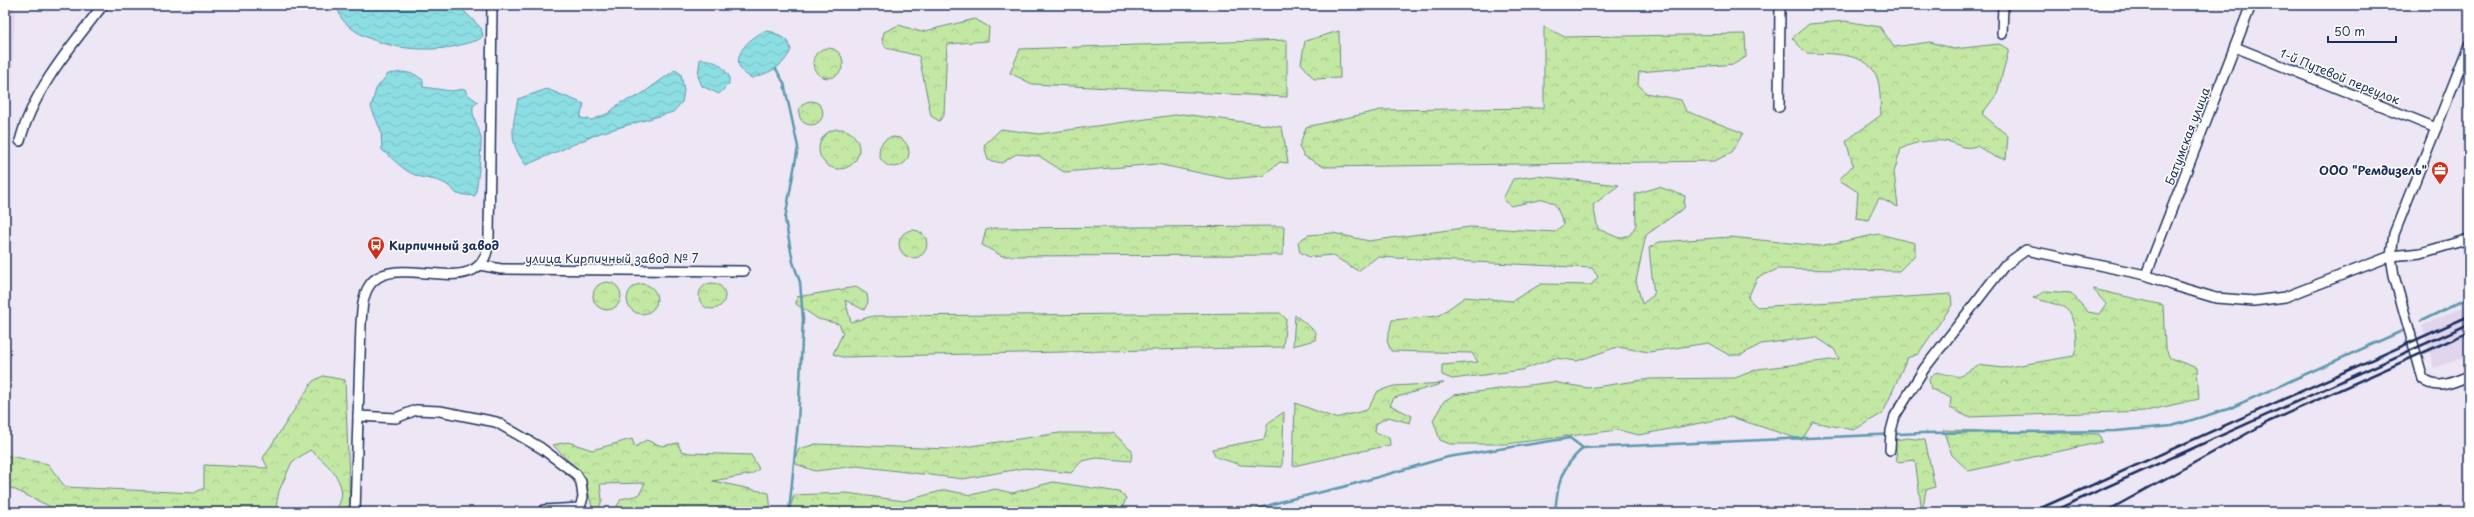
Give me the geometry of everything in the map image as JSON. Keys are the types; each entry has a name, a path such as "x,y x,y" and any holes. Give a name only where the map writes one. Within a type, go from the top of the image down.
{"street":[{"path":"20,141 32,106 70,47 104,5"},
{"path":"355,512 363,303 367,290 373,281 382,275 394,273 461,274 480,265 487,255 489,244 492,5"},
{"path":"1779,107 1780,5"},
{"path":"2002,34 2003,5"},
{"name":"Батумская улица","path":"2146,275 2251,5"},
{"path":"2469,46 2394,234 2390,256 2423,379 2431,385 2442,385 2469,376"},
{"name":"1-й Путевой переулок","path":"2235,47 2436,128"},
{"path":"1890,450 1891,431 1895,416 1924,369 2004,266 2026,250 2146,275 2172,285 2216,298 2254,301 2285,297 2390,256 2421,253 2469,239"},
{"name":"улица Кирпичный завод № 7","path":"480,265 501,269 744,271"},
{"path":"358,416 396,418 416,410 440,411 496,422 541,448 576,474 581,482 583,497 580,508 544,510"}],"shaded area":[{"path":"5,5 15,5 12,86 5,86"},
{"path":"2469,304 2469,355 2434,368 2422,326"}],"green space":[{"path":"975,19 989,27 988,41 947,44 944,115 939,121 931,116 919,56 886,48 882,40 884,32 899,25 921,32"},
{"path":"1845,21 1880,27 1894,47 1930,42 1954,49 1999,44 2009,49 1997,94 1982,114 2008,136 2006,159 1995,157 1977,146 1963,147 1944,141 1922,142 1911,145 1901,149 1894,172 1898,207 1879,198 1868,220 1856,218 1858,192 1839,180 1853,165 1846,141 1881,115 1878,79 1871,67 1864,62 1845,55 1806,53 1792,38 1809,24"},
{"path":"1544,27 1565,37 1745,34 1746,57 1734,64 1639,72 1638,84 1646,93 1681,100 1686,111 1743,133 1732,152 1715,161 1324,167 1304,156 1299,147 1306,127 1381,110 1544,108"},
{"path":"1339,31 1340,78 1314,79 1301,63 1305,41"},
{"path":"1287,40 1287,97 1032,84 1010,73 1020,49"},
{"path":"828,48 839,52 843,63 839,74 828,78 817,74 813,63 817,52"},
{"path":"811,101 820,104 823,113 820,122 811,125 802,122 799,113 802,104"},
{"path":"1182,114 1282,127 1288,163 1280,162 1262,176 1229,179 1157,164 1064,172 1039,156 1016,154 1002,163 988,160 984,145 1001,129 1039,134"},
{"path":"839,129 847,131 853,135 857,141 859,149 857,157 853,163 847,167 839,169 831,167 825,163 821,157 819,149 821,141 825,135 831,131"},
{"path":"894,137 900,138 908,146 908,158 900,166 894,167 888,166 880,158 879,152 880,146 888,138"},
{"path":"1537,176 1619,185 1593,205 1598,229 1619,238 1630,235 1636,225 1635,194 1659,187 1685,196 1684,208 1646,235 1636,281 1642,304 1654,295 1649,248 1659,242 1730,237 1820,246 1879,234 1915,243 1915,255 1899,271 1778,269 1757,278 1748,298 1757,307 1951,294 1952,305 1918,354 1907,358 1883,413 1854,430 1813,422 1802,440 1731,417 1639,435 1618,430 1506,444 1450,444 1440,440 1433,420 1444,401 1454,395 1552,382 1588,388 1650,379 1735,378 1758,369 1839,359 1834,349 1816,337 1761,344 1741,355 1729,355 1708,343 1649,352 1617,347 1577,361 1555,358 1522,370 1452,379 1442,375 1442,365 1478,362 1472,353 1391,351 1387,341 1392,320 1438,316 1465,297 1512,301 1541,284 1591,285 1598,277 1592,268 1377,257 1358,271 1332,255 1309,257 1300,252 1298,242 1308,235 1333,233 1369,241 1470,227 1555,232 1564,224 1555,204 1544,199 1511,206 1503,199 1513,179"},
{"path":"1284,226 1283,255 1002,256 982,245 986,230 994,228"},
{"path":"913,230 923,234 927,244 923,254 913,258 903,254 899,244 903,234"},
{"path":"607,282 613,283 617,286 620,290 620,302 617,306 613,309 607,310 601,309 597,306 594,302 593,296 594,290 597,286 601,283"},
{"path":"712,283 721,287 725,296 721,305 712,309 703,305 699,296 703,287"},
{"path":"642,284 653,288 657,299 653,310 642,314 631,310 627,299 631,288"},
{"path":"856,287 867,294 868,302 864,310 845,300 851,322 873,316 1280,313 1286,319 1283,347 842,357 833,354 843,333 839,324 818,319 796,304 797,297"},
{"path":"2093,289 2163,305 2165,347 2170,358 2197,368 2199,399 2146,411 1968,417 1950,408 1951,398 1931,389 1929,379 1936,372 1959,377 1978,365 2003,368 2074,356 2076,345 2075,330 2071,316 2067,310 2063,307 2033,298 2046,291 2071,293 2088,312 2099,314 2106,304"},
{"path":"1295,315 1316,332 1315,340 1293,346"},
{"path":"323,376 345,380 350,505 340,512 327,512 335,511 340,502 342,493 340,485 331,469 310,450 292,462 279,491 275,512 84,512 53,508 5,485 5,455 48,464 65,487 194,493 204,488 204,465 268,468 263,458 313,381"},
{"path":"1444,383 1394,398 1390,405 1412,416 1410,423 1388,417 1376,424 1375,432 1389,437 1390,445 1293,466 1295,403 1335,418 1367,410 1378,391 1394,386"},
{"path":"1284,412 1282,467 1241,465 1216,457 1212,449 1264,439 1268,423"},
{"path":"1943,430 2099,434 2102,442 1969,471 1952,455"},
{"path":"1060,433 1113,433 1132,450 1131,461 1097,458 1082,461 1071,473 1025,468 963,479 857,466 815,471 793,463 799,449 816,444 950,449"},
{"path":"1907,438 1925,440 1935,487 1926,490 1922,512 1915,460 1897,462 1895,440"},
{"path":"632,439 635,447 646,440 662,446 678,443 681,451 690,453 751,455 759,469 752,474 713,481 769,493 771,512 614,512 621,499 639,495 645,483 600,484 602,500 599,508 592,507 585,478 553,445 568,442 592,450"},
{"path":"1053,482 1119,492 1126,498 1122,509 1090,508 1084,512 795,512 790,508 794,495 846,493 904,501 945,490 971,495 995,489 1012,493"}],"water":[{"path":"336,5 463,5 463,10 481,28 483,36 475,41 450,47 417,49 399,47 366,37 353,29 342,19"},
{"path":"765,31 773,32 788,41 791,50 780,65 765,74 752,78 739,66 740,53 751,40"},
{"path":"700,59 710,60 717,63 729,76 729,84 719,94 702,86 698,76"},
{"path":"675,70 681,74 684,91 682,102 673,112 600,133 526,165 520,156 516,148 513,133 514,117 518,99 547,89 584,104 580,118 592,120 609,113 620,103 639,96"},
{"path":"403,72 414,74 423,80 423,87 451,91 465,89 467,94 478,102 473,106 474,117 481,138 481,150 475,196 457,194 446,184 410,173 382,150 381,131 371,107 376,89 388,74"}],"waterway":[{"path":"776,69 784,83 798,147 785,219 793,262 800,282 803,319 798,423 789,512"},
{"path":"2421,321 2469,298"},
{"path":"1248,512 1283,501 1343,487 1448,457 1570,438 1583,448 1922,433 2116,431 2172,426 2228,409 2402,331"},
{"path":"1555,512 1557,492 1565,470 1569,463 1583,448"}],"railway":[{"path":"2032,512 2469,316"},
{"path":"2051,512 2469,324"},
{"path":"2105,512 2268,422 2469,332"}],"place":[{"name":"ООО \"Ремдизель\"","path":"2440,185"},
{"name":"Кирпичный завод","path":"376,260"}]}
